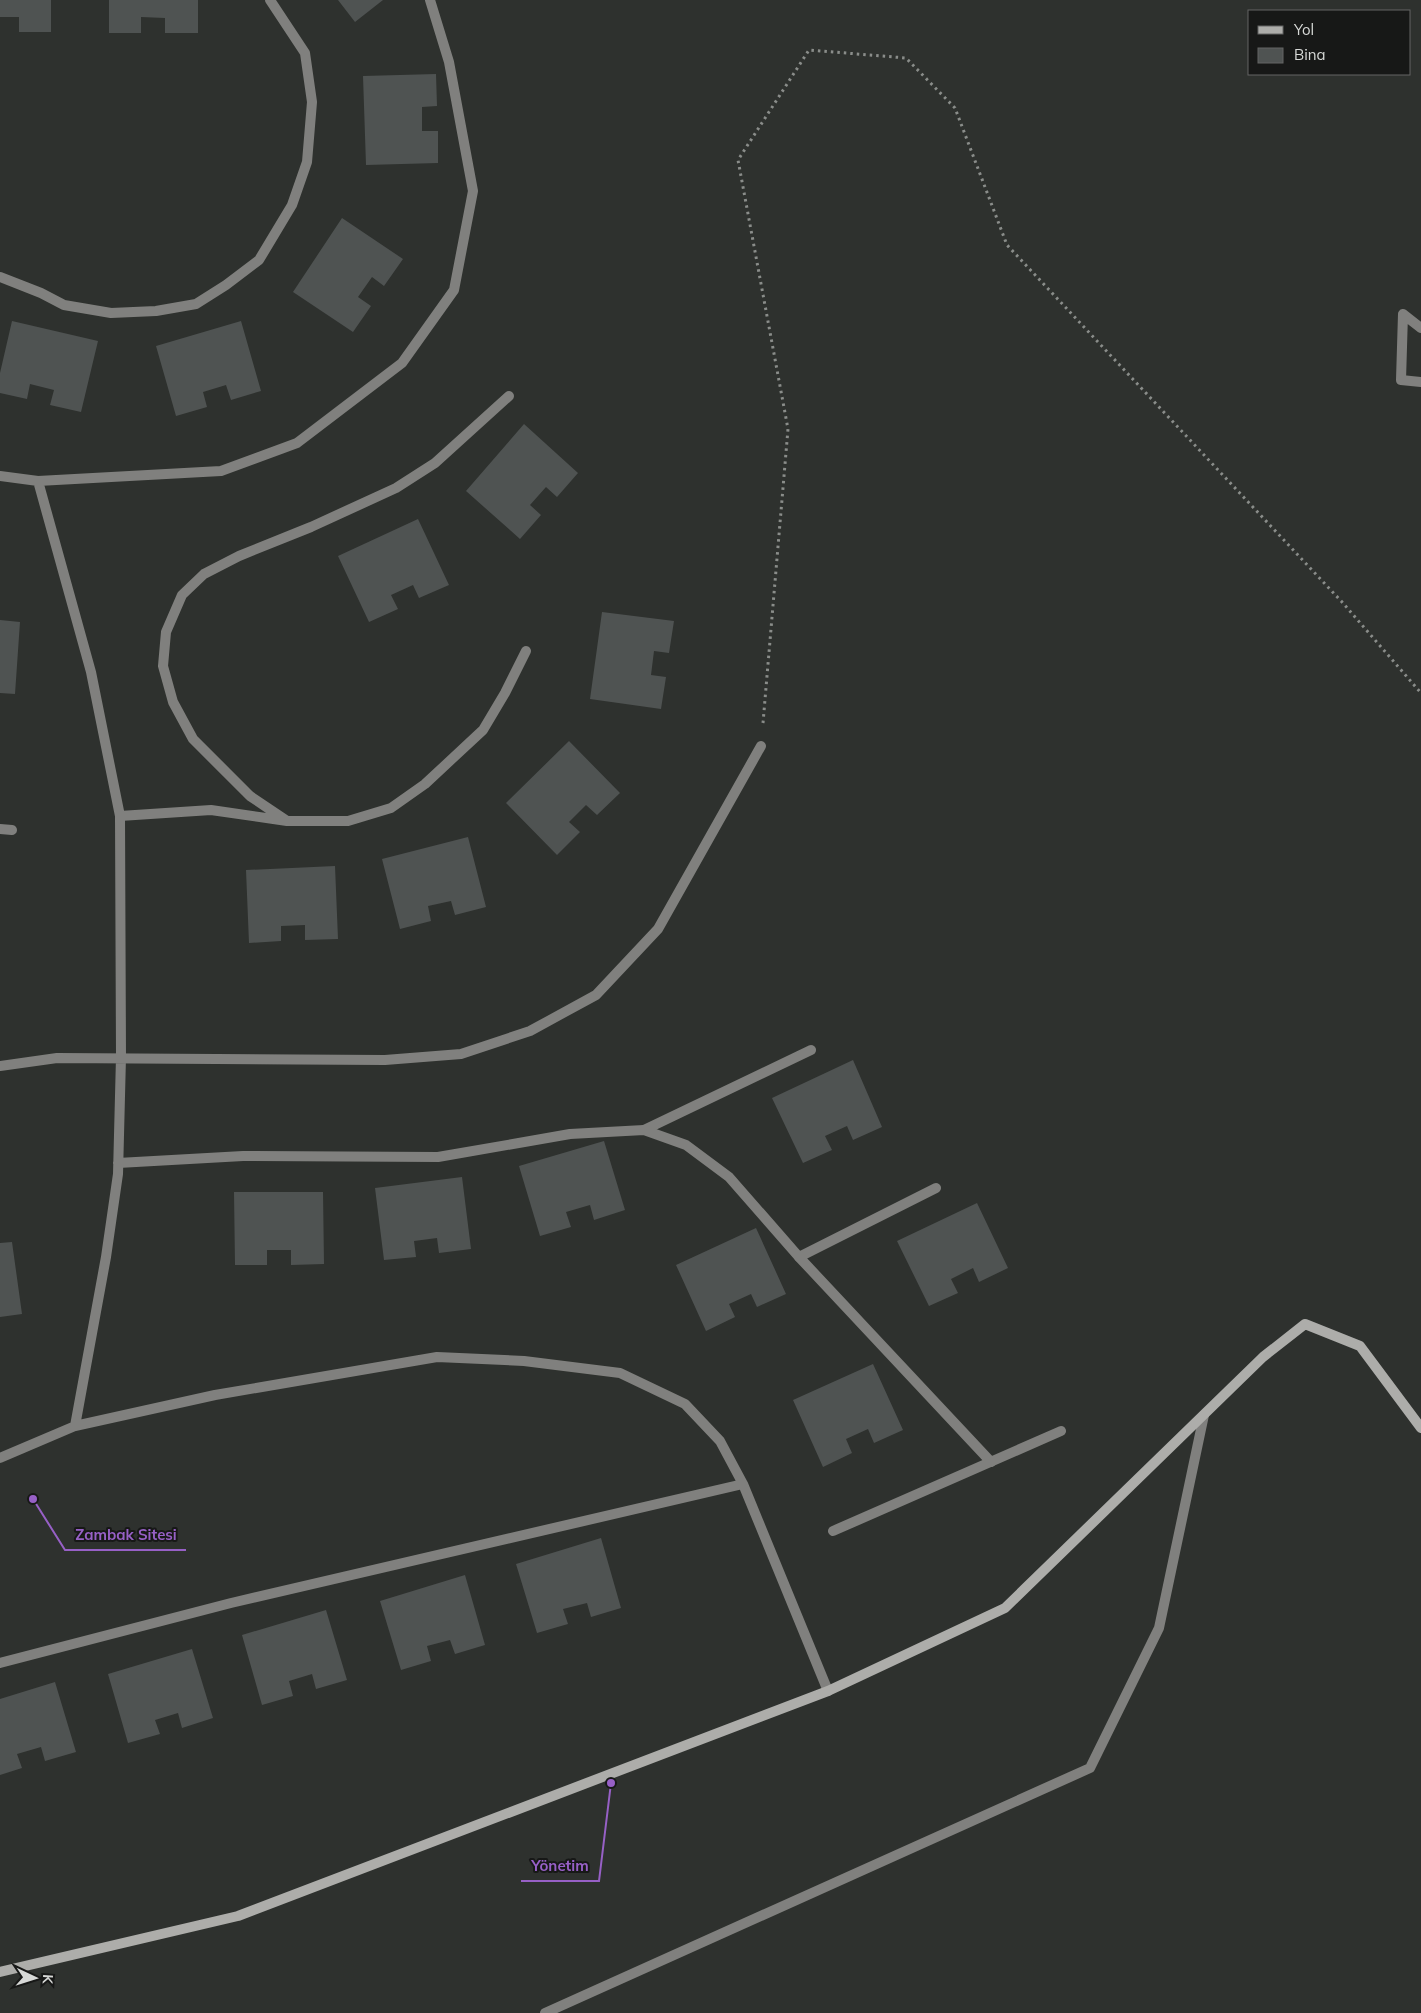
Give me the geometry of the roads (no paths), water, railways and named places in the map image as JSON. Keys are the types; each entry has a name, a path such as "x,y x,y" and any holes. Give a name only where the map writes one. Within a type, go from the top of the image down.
{"street":[{"path":"0,277 64,305 111,313 156,311 196,304 226,285 259,260 292,205 307,162 312,102 305,53 270,0"},
{"path":"0,476 38,481 222,471 297,443 402,363 454,290 473,191 449,62 430,0"},
{"path":"1421,328 1403,314 1401,380 1421,382"},
{"path":"287,821 250,796 193,739 173,702 163,666 166,632 182,596 204,574 239,556 311,527 396,488 435,463 509,396"},
{"path":"38,481 91,672 120,816 121,1057 118,1163 106,1257 75,1426"},
{"path":"120,816 211,810 287,821 348,821 391,808 425,784 483,730 505,693 526,651"},
{"path":"0,1066 57,1058 121,1057 385,1060 462,1054 530,1031 596,995 658,929 761,746"},
{"path":"0,829 12,830"},
{"path":"118,1163 243,1156 438,1157 570,1134 644,1130 811,1050"},
{"path":"644,1130 686,1145 729,1177 800,1257 991,1462"},
{"path":"800,1257 936,1188"},
{"path":"0,1972 238,1916 828,1691 1005,1608 1263,1356 1305,1324 1360,1346 1421,1428"},
{"path":"0,1458 75,1426 216,1395 437,1357 524,1361 620,1373 686,1404 720,1441 743,1484 828,1691"},
{"path":"545,2013 1090,1768 1159,1628 1204,1415"},
{"path":"832,1531 1061,1432"},
{"path":"0,1663 231,1603 743,1484"}],"place":[{"name":"Zambak Sitesi","path":"33,1499"},
{"name":"Yönetim","path":"611,1783"}]}
